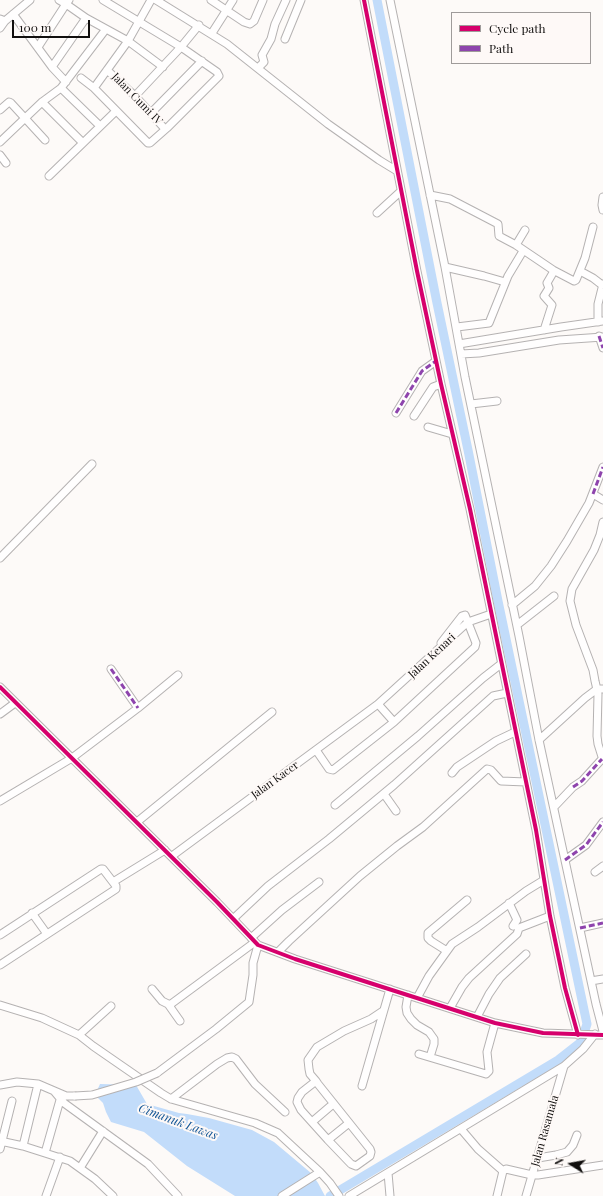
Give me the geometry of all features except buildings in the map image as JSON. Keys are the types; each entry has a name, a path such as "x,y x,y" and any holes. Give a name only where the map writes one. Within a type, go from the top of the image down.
{"street":[{"path":"0,28 2,20 13,14 30,0"},
{"path":"59,0 67,2 86,18 128,41 163,67"},
{"path":"81,78 94,88 116,112 148,143 150,143 196,100 219,75 181,47 103,0"},
{"path":"94,88 128,41 151,0"},
{"path":"156,0 212,33 328,124 379,160 398,171"},
{"path":"211,0 244,22 252,23 263,0"},
{"path":"212,33 233,0"},
{"path":"258,68 264,62 262,55 271,39 275,24 286,0"},
{"path":"285,39 300,0"},
{"path":"364,0 436,361 470,509 526,782 550,916 565,988 581,1034"},
{"path":"390,0 445,267 460,349 517,625 539,740 603,1031"},
{"path":"38,47 67,2"},
{"path":"13,14 64,85 100,126"},
{"path":"52,67 86,18"},
{"path":"135,96 163,67 199,25"},
{"path":"0,142 26,119 42,102 64,85 106,29"},
{"path":"151,113 202,61"},
{"name":"Jalan Cumi IV","path":"107,70 135,96 166,129"},
{"path":"0,110 10,102 45,140"},
{"path":"42,102 83,143"},
{"path":"49,176 116,112"},
{"path":"0,155 6,163"},
{"path":"377,213 401,191"},
{"path":"430,195 450,199 498,224 499,236 516,245 554,271 574,280 576,280 585,258 593,227"},
{"path":"603,197 603,210"},
{"path":"516,245 525,230"},
{"path":"457,327 488,324 512,267 523,250"},
{"path":"445,267 505,282"},
{"path":"544,330 552,305 544,296 550,286 547,283 554,271"},
{"path":"460,349 544,330 600,322 598,304 603,285 580,271"},
{"path":"460,349 479,353 559,340 601,337 603,348"},
{"path":"396,413 422,371 436,361"},
{"path":"414,416 433,387 441,384"},
{"path":"471,404 497,401"},
{"path":"428,427 452,434"},
{"path":"0,558 92,464"},
{"path":"512,605 534,586 551,566 584,514 603,467"},
{"path":"593,494 603,500"},
{"path":"554,807 573,787 582,781 603,760 598,744 600,689 581,641 571,608 570,595 597,543 603,522"},
{"path":"517,625 554,596"},
{"path":"316,750 329,769 333,770 394,722 475,647 476,642 468,622 491,614"},
{"name":"Jalan Kenari","path":"378,704 425,664 462,616 465,615 468,622"},
{"path":"335,805 501,664"},
{"path":"111,669 138,708"},
{"path":"0,801 72,758 138,708 178,675"},
{"path":"0,687 172,856 255,942 296,959 495,1023 543,1033 603,1035"},
{"path":"539,740 585,698 600,689"},
{"path":"233,919 268,886 384,794 493,696 507,693"},
{"path":"0,714 15,703"},
{"path":"378,704 394,722"},
{"name":"Jalan Kacer","path":"172,856 378,704"},
{"path":"137,822 272,712"},
{"path":"452,773 496,741 515,732"},
{"path":"278,952 360,876 424,827 487,769 491,770 501,781 526,782"},
{"path":"384,794 396,811"},
{"path":"565,860 586,845 603,822"},
{"path":"113,882 165,850"},
{"path":"595,872 603,866"},
{"path":"0,934 101,869 103,869 113,882 116,889 0,965"},
{"path":"417,998 429,976 452,944 478,927 526,891 544,880"},
{"path":"168,1004 171,1004 255,942 282,910 319,882"},
{"path":"447,951 431,941 428,938 428,933 467,900"},
{"path":"509,903 517,920 513,926"},
{"path":"32,913 47,934"},
{"path":"450,1008 469,978 517,934 519,928 550,916"},
{"path":"580,928 603,923"},
{"path":"0,1085 17,1082 38,1084 66,1096 92,1095 136,1082 157,1073 216,1029 249,1002 253,976 255,942"},
{"path":"477,1017 489,994 500,978 526,954"},
{"path":"591,981 603,979"},
{"path":"152,989 162,1001 168,1004 180,1021"},
{"path":"362,1086 390,989"},
{"path":"408,995 406,1007 407,1013 417,1025 429,1032 434,1039 430,1057"},
{"path":"0,1005 42,1018 79,1036 161,1093 171,1098 255,1122 278,1133 320,1172 339,1196"},
{"path":"79,1036 111,1006"},
{"path":"316,1081 302,1092 297,1102 301,1110 328,1140 356,1166 370,1156 372,1152 333,1104 316,1081 310,1074 307,1065 308,1060 317,1047 344,1031 371,1019 383,1011"},
{"path":"419,1054 486,1074 489,1070 487,1052 495,1023"},
{"path":"350,1196 564,1066 583,1049 595,1034"},
{"path":"171,1098 217,1064 227,1058 232,1057 236,1059 255,1084 285,1112"},
{"name":"Jalan Rasamala","path":"526,1196 564,1066"},
{"path":"23,1146 38,1084"},
{"path":"54,1091 60,1100 148,1164 178,1196"},
{"path":"45,1153 60,1100"},
{"path":"0,1149 12,1101"},
{"path":"312,1122 333,1104"},
{"path":"328,1140 349,1123"},
{"path":"461,1129 478,1149 503,1171"},
{"path":"80,1168 104,1131"},
{"path":"538,1158 567,1152 573,1145 577,1135"},
{"path":"1,1141 23,1146 70,1161 105,1187 113,1196"},
{"path":"46,1196 60,1157"},
{"path":"503,1171 508,1169 532,1175 603,1166"},
{"path":"497,1196 503,1171"},
{"path":"284,1195 320,1172"},
{"path":"388,1173 390,1196"}],"water":[{"name":"Cimanuk Lawas","path":"100,1084 136,1085 147,1104 179,1113 209,1118 252,1130 274,1142 311,1173 325,1196 235,1196 187,1166 144,1132 111,1122 103,1103 95,1095"}],"waterway":[{"path":"330,1196 558,1060 581,1042 587,1024 498,601 377,0"}],"marked path":[{"path":"599,336 603,348"},
{"path":"396,413 422,371 436,361"},
{"path":"593,494 603,467"},
{"path":"111,669 138,708"},
{"path":"573,787 582,781 602,759"},
{"path":"565,860 586,845 603,822"},
{"path":"580,928 603,923"}],"cycle path":[{"path":"364,0 417,271 470,509 536,830 550,916 565,988 578,1035"},
{"path":"0,687 217,902 258,945 295,959 495,1023 543,1033 603,1035"}]}
